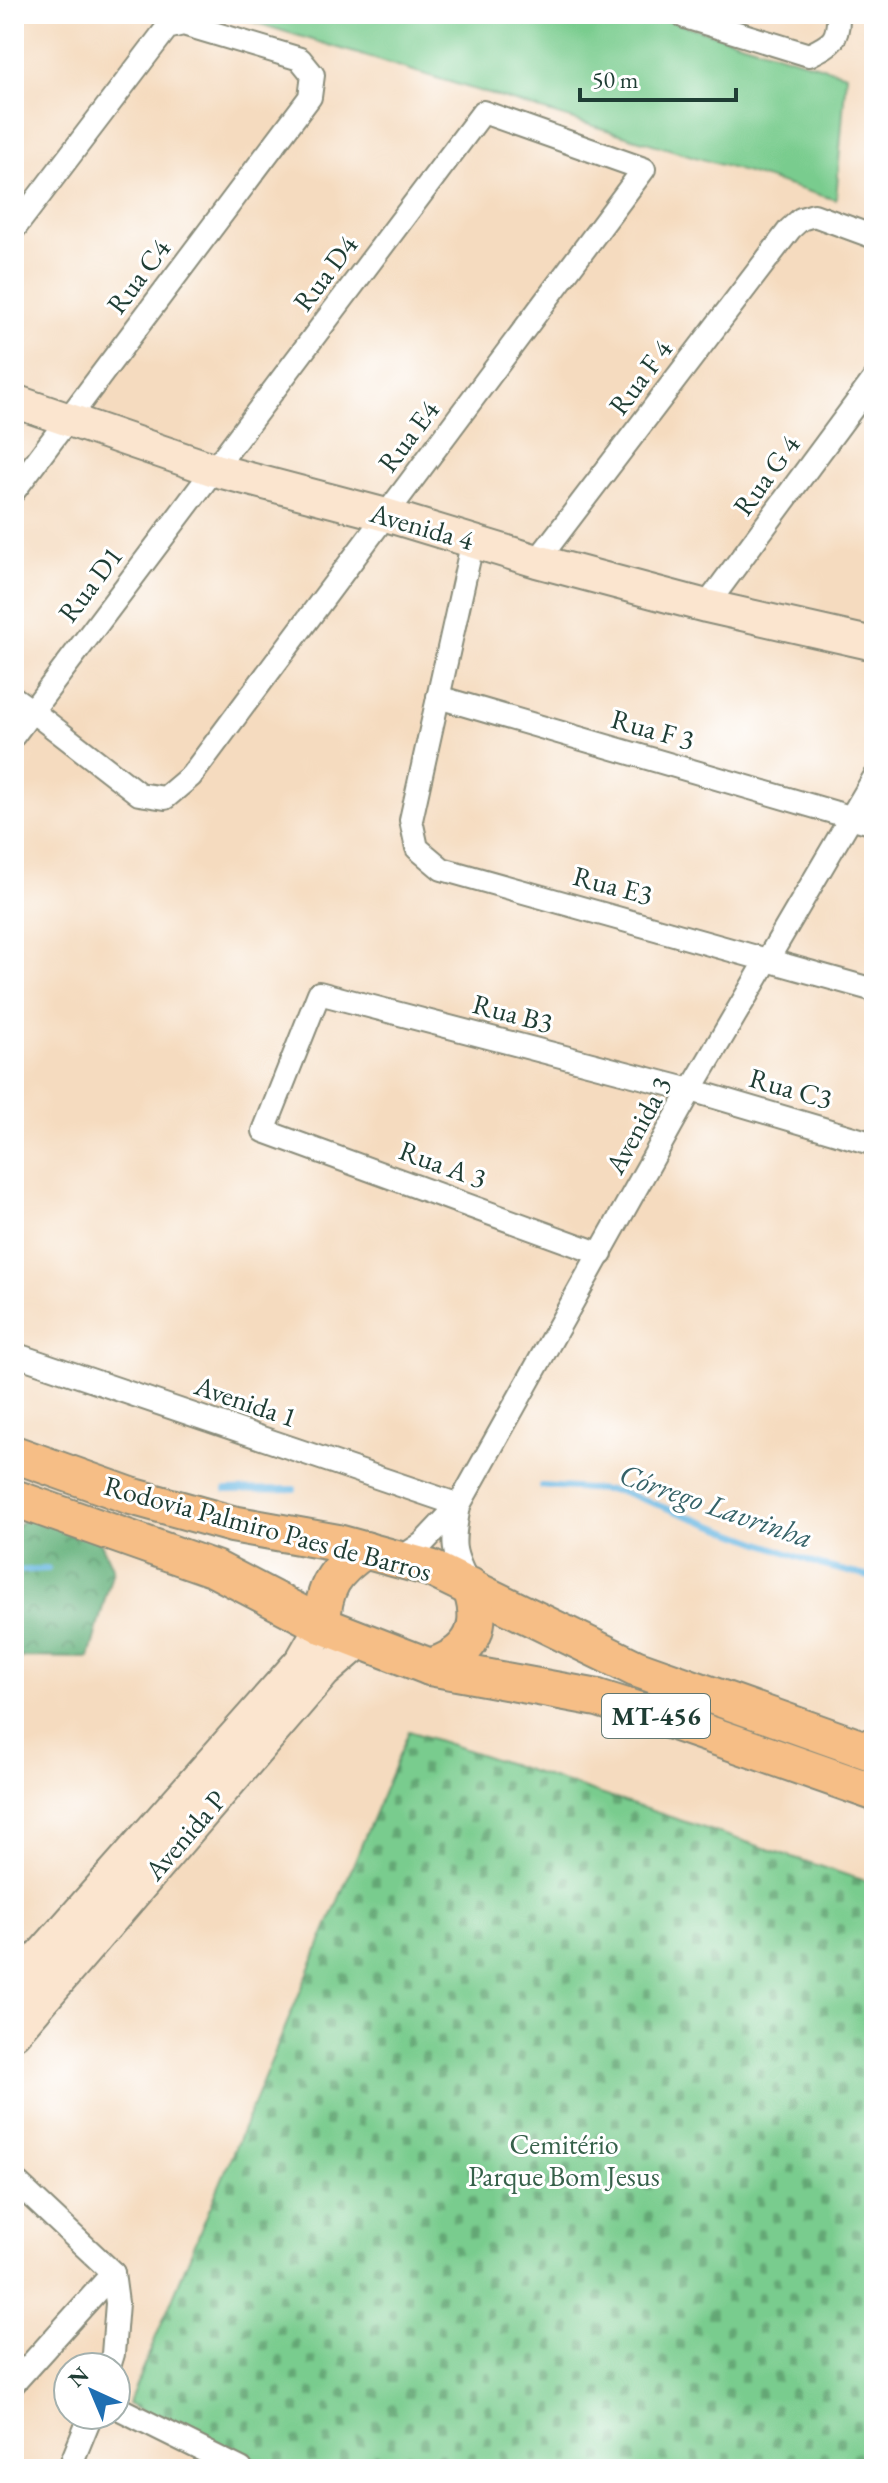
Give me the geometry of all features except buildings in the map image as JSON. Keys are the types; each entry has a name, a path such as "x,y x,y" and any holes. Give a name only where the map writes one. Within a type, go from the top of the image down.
{"main road":[{"name":"Rodovia Palmiro Paes de Barros","path":"14,1454 131,1496 232,1524 286,1532 430,1568 635,1668 874,1753"},
{"name":"Rodovia Palmiro Paes de Barros","path":"14,1498 215,1569 322,1625 430,1667 598,1698 874,1792"},
{"path":"322,1625 323,1602 331,1581 346,1563 382,1555"},
{"path":"430,1667 447,1662 462,1652 472,1637 477,1620 476,1603 470,1586"}],"street":[{"path":"684,16 809,55 831,44 838,28 838,14"},
{"name":"Rua C4","path":"14,229 167,28 183,24 300,59 313,75 310,97 14,491"},
{"name":"Rua D4","path":"215,470 483,112 644,169"},
{"name":"Rua E4","path":"23,705 139,794 165,798 191,776 644,169"},
{"name":"Rua F 4","path":"537,561 790,229 801,219 814,215 874,237"},
{"name":"Rua G 4","path":"706,606 874,379"},
{"name":"Avenida 4","path":"14,401 215,470 386,515 537,561 706,606 874,644"},
{"name":"Rua D1","path":"14,735 23,705 215,470"},
{"path":"438,697 473,540"},
{"name":"Avenida 4","path":"835,636 874,632"},
{"name":"Rua F 3","path":"438,697 874,824"},
{"name":"Rua E3","path":"438,697 411,820 417,848 442,869 874,990"},
{"name":"Avenida 3","path":"459,1505 691,1090 874,778"},
{"name":"Rua B3","path":"264,1131 319,993 691,1090"},
{"name":"Rua C3","path":"691,1090 874,1144"},
{"name":"Rua A 3","path":"264,1131 601,1254"},
{"name":"Avenida 1","path":"14,1354 459,1505"},
{"path":"382,1555 422,1544 459,1505"},
{"path":"459,1505 453,1545 455,1557 470,1586"},
{"name":"Avenida P","path":"14,1986 302,1660 322,1625"},
{"name":"Avenida P","path":"14,2033 324,1672 360,1641"},
{"path":"14,2180 113,2273 117,2303 113,2351"},
{"path":"14,2383 113,2273"},
{"path":"132,2415 241,2469"},
{"path":"69,2469 84,2431"}],"green space":[{"path":"227,14 647,14 846,74 836,200"},
{"path":"27,1517 100,1541 113,1569 89,1658 22,1657 14,1666 14,1529"},
{"name":"Cemitério Parque Bom Jesus","path":"409,1731 874,1884 874,2469 260,2469 132,2406 132,2394"}],"waterway":[{"name":"Córrego Lavrinha","path":"542,1486 620,1491 820,1565 874,1578"},
{"name":"Córrego Lavrinha","path":"226,1490 294,1489"},
{"name":"Córrego Lavrinha","path":"14,1571 48,1569"}]}
